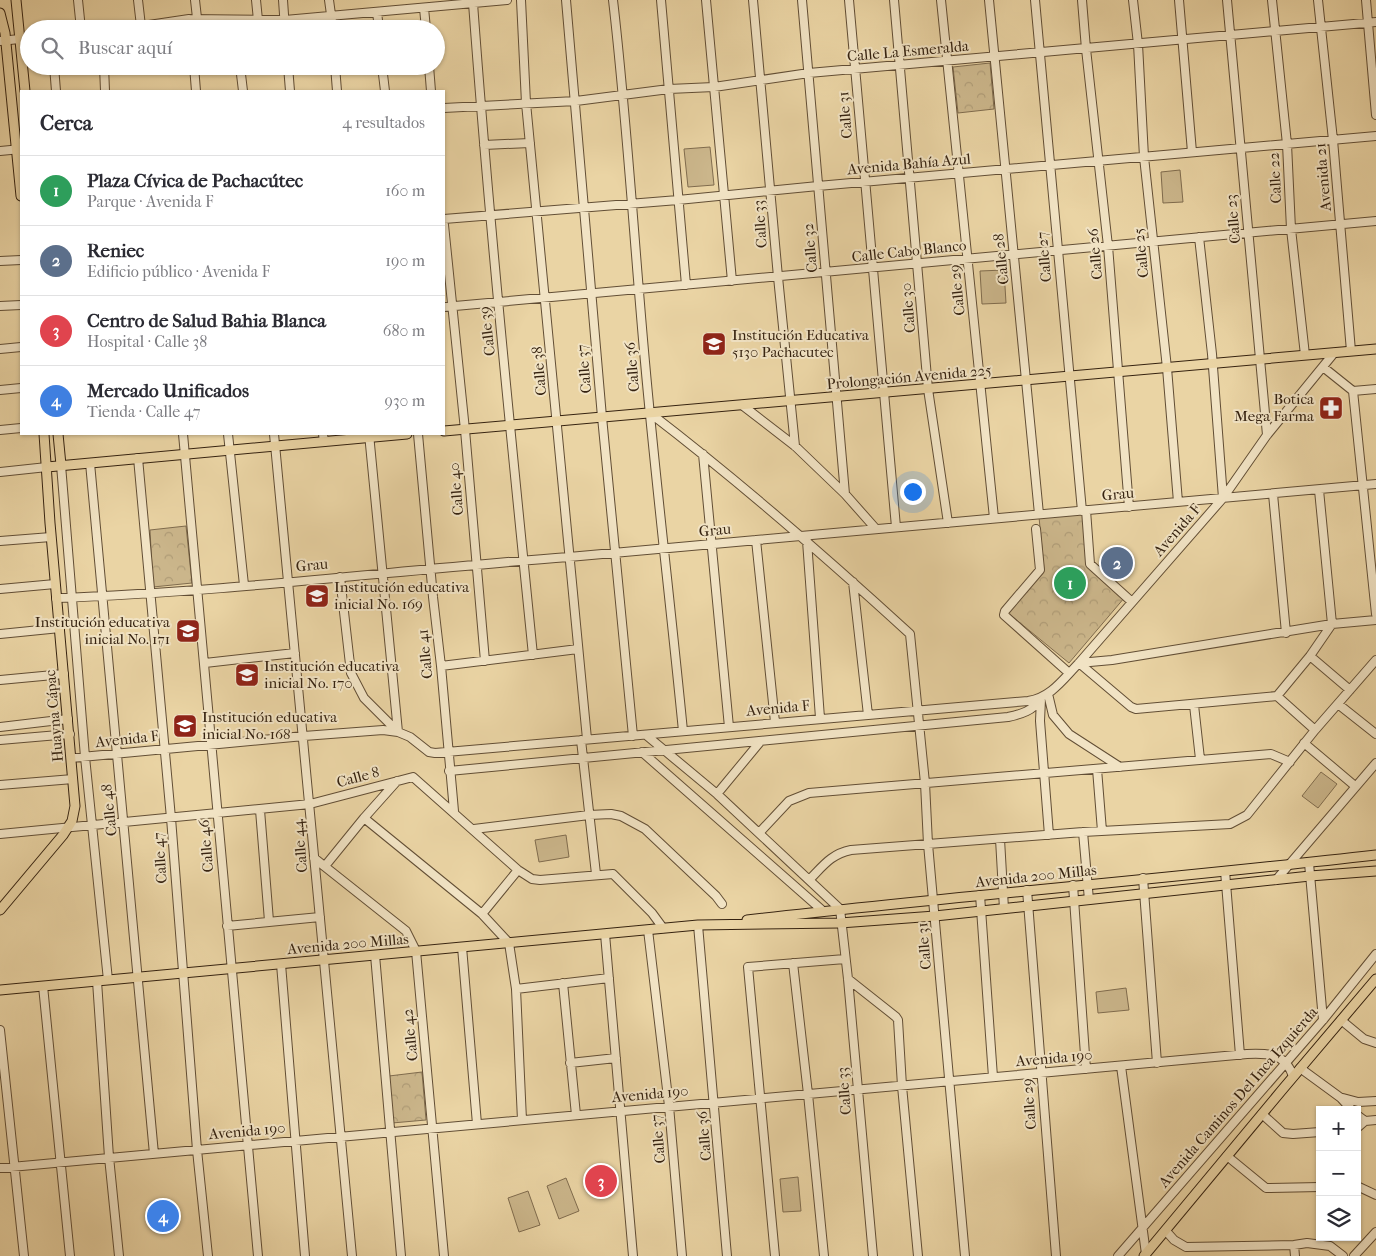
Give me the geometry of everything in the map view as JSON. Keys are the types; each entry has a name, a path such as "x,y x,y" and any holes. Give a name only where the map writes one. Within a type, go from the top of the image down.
{"main road":[{"path":"16,0 20,20"},
{"path":"0,13 19,150 20,173"},
{"path":"25,75 25,90"},
{"name":"Prolongación Avenida 225","path":"445,431 1376,349"},
{"name":"Huayna Cápac","path":"0,910 69,827 74,815 75,806 70,734 56,598 44,435"},
{"name":"Huayna Cápac","path":"58,435 61,465"},
{"path":"47,467 276,446 323,438 369,435"},
{"name":"Avenida 200 Millas","path":"0,990 648,930 1143,878 1288,866 1376,855"},
{"name":"Avenida 200 Millas","path":"698,925 840,923 935,916 1310,876 1376,871"},
{"name":"Avenida Caminos Del Inca Izquierda","path":"1145,1255 1293,1076 1376,980"}],"street":[{"path":"78,0 80,20"},
{"path":"138,0 140,20"},
{"path":"193,19 195,0"},
{"path":"256,0 258,20"},
{"path":"283,0 285,20"},
{"path":"330,0 332,20"},
{"path":"186,20 285,20 507,0"},
{"name":"Calle 38","path":"521,0 526,103 546,297 578,649 584,740 583,758 596,874"},
{"name":"Calle 37","path":"566,0 602,418 633,736"},
{"name":"Calle 36","path":"613,0 624,94 631,203 650,413 683,731"},
{"path":"661,0 686,285"},
{"path":"706,0 732,281"},
{"name":"Calle 33","path":"753,0 795,446"},
{"name":"Calle 32","path":"802,0 845,494"},
{"name":"Calle 31","path":"849,0 896,527"},
{"name":"Calle 30","path":"894,0 928,389 948,523"},
{"name":"Calle 29","path":"941,0 994,518"},
{"name":"Calle 28","path":"990,0 1039,514"},
{"name":"Calle 27","path":"1035,0 1068,376 1090,564 1132,602"},
{"name":"Calle 26","path":"1082,0 1108,246 1129,506"},
{"name":"Calle 25","path":"1133,0 1138,44 1144,157 1167,368 1178,502"},
{"path":"1179,0 1192,152"},
{"name":"Calle 23","path":"1228,0 1267,435"},
{"name":"Calle 22","path":"1272,0 1287,144 1291,229 1305,356"},
{"name":"Avenida 21","path":"1318,0 1333,140 1351,352"},
{"path":"1366,0 1372,23 1376,115"},
{"name":"Calle 39","path":"473,3 509,426 533,655"},
{"path":"424,8 425,20"},
{"path":"377,12 378,20"},
{"name":"Calle La Esmeralda","path":"445,108 576,102 669,89 714,87 809,73 1372,23"},
{"path":"3,41 20,39"},
{"path":"55,75 56,90"},
{"path":"105,75 106,90"},
{"path":"195,75 196,90"},
{"path":"241,75 243,90"},
{"path":"289,75 290,90"},
{"path":"336,75 337,90"},
{"path":"383,75 384,90"},
{"path":"430,75 431,90"},
{"name":"Avenida Bahía Azul","path":"445,219 725,196 1376,136"},
{"path":"484,145 530,143"},
{"path":"0,151 19,150"},
{"name":"Calle Cabo Blanco","path":"448,307 1376,221"},
{"path":"1199,237 1213,364 1223,498"},
{"name":"Calle 40","path":"445,246 448,307 465,430 485,661"},
{"path":"0,261 20,260"},
{"path":"0,306 20,305"},
{"path":"0,349 20,347"},
{"name":"Avenida F","path":"71,758 383,730 398,732 410,737 429,752 448,751 1028,701 1044,696 1079,663 1223,498 1267,435 1334,353"},
{"path":"1323,367 1353,391 1376,389"},
{"path":"0,390 20,388"},
{"path":"1353,391 1376,614"},
{"path":"742,405 795,446 845,494 876,529"},
{"path":"650,413 703,454 853,582 868,715"},
{"path":"0,430 20,428"},
{"name":"Calle 46","path":"184,435 258,1256"},
{"path":"228,435 244,585"},
{"name":"Calle 44","path":"274,435 352,1256"},
{"path":"369,435 398,732"},
{"name":"Calle 41","path":"418,435 430,568 442,666 454,811"},
{"path":"703,454 730,727"},
{"name":"Calle 47","path":"138,458 171,818 197,1150 208,1256"},
{"name":"Calle 48","path":"90,463 142,1004 154,1154"},
{"name":"Huayna Cápac","path":"61,465 85,757 108,980"},
{"path":"0,472 47,467"},
{"name":"Grau","path":"56,598 150,594 477,563 756,540 803,538 896,527 1376,484"},
{"path":"1079,663 1131,707 1141,709 1277,696 1310,656 1332,624 1319,490"},
{"path":"1273,494 1286,632"},
{"path":"1036,529 1040,570 1005,611 1004,615 1069,673"},
{"path":"0,541 51,537"},
{"path":"803,538 820,718"},
{"path":"756,540 775,722"},
{"path":"340,577 351,673 364,698 398,732"},
{"name":"Calle 31","path":"853,582 910,634 916,710 925,783 928,844 965,1256"},
{"path":"0,589 55,584"},
{"path":"1079,663 1112,660 1332,624 1376,620"},
{"path":"0,634 60,628"},
{"path":"442,666 578,649"},
{"path":"205,663 295,653"},
{"path":"1310,656 1350,690"},
{"path":"809,880 833,856 840,852 851,850 1083,832 1230,824 1247,815 1304,743 1376,660"},
{"path":"0,680 64,674"},
{"path":"450,771 1008,717 1022,714 1034,708 1044,696"},
{"path":"1044,696 1053,714 1069,734 1120,767"},
{"path":"1044,696 1040,722 1049,835"},
{"path":"1277,696 1315,730"},
{"path":"1338,704 1376,734"},
{"path":"1194,705 1200,759"},
{"path":"0,727 68,719"},
{"path":"0,740 70,734"},
{"path":"646,734 717,794 840,909"},
{"path":"717,794 760,742"},
{"path":"1304,743 1355,786"},
{"path":"642,752 823,911"},
{"path":"759,833 789,801 809,793 1271,754 1290,762"},
{"path":"1276,880 1376,763"},
{"path":"1097,769 1102,831"},
{"name":"Calle 8","path":"0,834 310,804 412,777 454,811 518,870 532,879 613,874 652,913 664,928"},
{"path":"0,785 73,778"},
{"path":"325,866 397,781"},
{"path":"260,810 269,921"},
{"path":"474,830 589,815 611,814 621,816 636,823 716,896 722,904"},
{"path":"364,818 482,914 509,943 516,989 522,1120"},
{"path":"1083,832 1089,900"},
{"path":"1000,838 1004,909"},
{"name":"Calle 42","path":"314,858 406,931 416,951 444,1256"},
{"path":"1309,863 1323,1020"},
{"path":"482,914 518,870"},
{"path":"1225,871 1240,1055"},
{"path":"1143,878 1157,1063"},
{"path":"1073,885 1086,1069"},
{"name":"Calle 29","path":"1027,890 1056,1256"},
{"path":"980,895 993,1077"},
{"name":"Calle 33","path":"840,909 873,1256"},
{"path":"227,926 320,917"},
{"name":"Calle 36","path":"698,925 728,1256"},
{"name":"Calle 37","path":"648,930 669,1106 682,1256"},
{"path":"605,934 634,1256"},
{"path":"462,947 477,1124"},
{"name":"Avenida Caminos Del Inca Izquierda","path":"1118,1256 1143,1230 1323,1020 1376,954"},
{"path":"375,955 401,1256"},
{"path":"776,1256 748,967 845,959"},
{"path":"793,963 824,1256"},
{"path":"281,964 305,1256"},
{"path":"516,989 608,978"},
{"path":"848,979 898,1020 902,1086 918,1256"},
{"path":"97,981 109,1158 119,1256"},
{"path":"563,984 576,1115"},
{"path":"43,986 70,1256"},
{"path":"1341,1020 1364,1039 1376,1043"},
{"path":"0,1030 24,1256"},
{"name":"Avenida 190","path":"0,1168 1240,1055 1271,1055 1286,1062"},
{"path":"570,1063 616,1058"},
{"path":"1286,1062 1293,1076"},
{"path":"1121,1066 1145,1255"},
{"path":"1300,1068 1341,1098 1348,1106"},
{"path":"1341,1098 1349,1101 1376,1101"},
{"path":"1262,1114 1283,1133 1316,1132"},
{"path":"1361,1118 1365,1121"},
{"path":"1361,1124 1365,1121 1376,1120"},
{"path":"1227,1156 1266,1188 1316,1187"},
{"path":"1361,1188 1376,1195"},
{"path":"1166,1231 1174,1240 1186,1247 1294,1245 1308,1243 1330,1246 1343,1256"},
{"path":"1354,1256 1376,1232"},
{"path":"1294,1245 1295,1256"}],"green space":[{"path":"990,63 994,109 958,113 953,67"},
{"path":"710,147 714,185 688,187 684,149"},
{"path":"1180,170 1183,202 1163,203 1161,172"},
{"path":"1004,270 1006,303 982,304 980,271"},
{"path":"1083,513 1088,566 1125,597 1069,663 1008,613 1044,569 1039,517"},
{"path":"186,526 192,583 153,587 150,530"},
{"path":"1321,772 1337,784 1318,808 1302,796"},
{"path":"566,835 569,857 539,862 535,840"},
{"path":"1126,988 1129,1010 1098,1013 1096,992"},
{"path":"422,1072 426,1120 392,1123 389,1076"},
{"path":"798,1177 801,1211 783,1212 780,1179"},
{"path":"566,1178 579,1211 559,1219 547,1186"},
{"path":"528,1191 540,1225 519,1232 508,1198"}],"place":[{"name":"Institución Educativa 5130 Pachacutec","path":"714,344"},
{"name":"Botica Mega Farma","path":"1331,408"},
{"name":"Reniec","path":"1117,563"},
{"name":"Plaza Cívica de Pachacútec","path":"1070,583"},
{"name":"Institución educativa inicial No. 169","path":"317,596"},
{"name":"Institución educativa inicial No. 171","path":"188,631"},
{"name":"Institución educativa inicial No. 170","path":"247,675"},
{"name":"Institución educativa inicial No. 168","path":"185,726"},
{"name":"Centro de Salud Bahia Blanca","path":"601,1181"},
{"name":"Mercado Unificados","path":"163,1216"}]}
